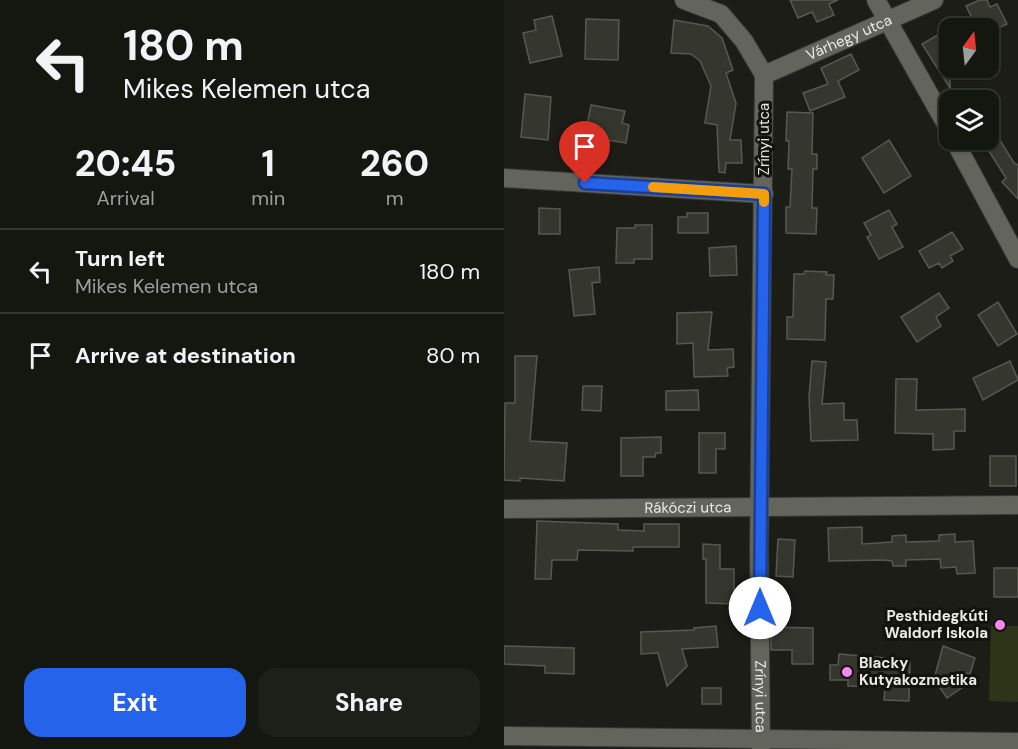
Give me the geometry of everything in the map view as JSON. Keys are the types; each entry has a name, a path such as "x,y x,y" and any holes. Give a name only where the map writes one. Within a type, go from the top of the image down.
{"street":[{"path":"684,0 721,14 744,41 764,75"},
{"path":"876,0 939,112"},
{"name":"Várhegy utca","path":"764,75 934,0"},
{"name":"Zrínyi utca","path":"761,744 759,508 764,75"},
{"path":"959,150 1018,259"},
{"path":"504,178 764,194"},
{"name":"Rákóczi utca","path":"504,509 1018,505"},
{"path":"504,736 761,744 1018,742"}],"green space":[{"path":"991,626 1018,626 1018,702 989,701"}],"building":[{"path":"790,0 838,0 829,4 834,15 817,22 812,12 798,18"},
{"path":"980,0 987,0 990,7 997,4 1007,24 999,28 999,18 972,18 966,6"},
{"path":"552,16 562,56 530,63 523,33 536,30 534,20"},
{"path":"586,19 619,20 618,60 585,59"},
{"path":"674,20 708,26 722,38 733,70 726,73 736,103 730,140 741,140 742,163 726,163 725,173 719,172 717,125 705,123 711,86 700,61 691,54 671,53"},
{"path":"939,34 939,71 922,44"},
{"path":"851,54 859,70 838,81 845,97 810,111 803,93 828,84 821,68"},
{"path":"944,78 952,78 950,88"},
{"path":"525,94 551,97 548,140 521,137"},
{"path":"591,105 625,111 622,123 629,125 626,143 607,140 607,145 591,142 594,126 587,125"},
{"path":"787,112 813,113 812,154 817,154 817,169 813,169 812,208 817,208 816,234 786,233 786,207 790,207 792,169 788,169"},
{"path":"999,139 1014,163 1018,165 1018,199 1002,182 1006,178 988,150 999,150"},
{"path":"889,140 911,176 884,193 862,158"},
{"path":"539,208 560,209 560,234 539,234"},
{"path":"889,210 897,224 892,227 903,247 879,259 867,237 871,235 864,223"},
{"path":"687,213 708,213 708,233 678,233 678,217 687,217"},
{"path":"635,225 652,225 652,259 634,259 634,263 616,263 617,228 635,228"},
{"path":"952,232 963,249 950,256 953,261 942,268 939,263 929,268 919,251"},
{"path":"736,246 737,275 710,276 709,248"},
{"path":"599,267 600,282 592,283 595,314 574,316 569,270"},
{"path":"805,271 827,272 826,275 834,275 833,299 826,299 825,340 787,339 787,317 793,317 794,274 804,274"},
{"path":"939,293 949,308 936,317 941,326 917,342 901,317"},
{"path":"998,302 1017,334 998,346 978,315"},
{"path":"712,312 708,350 733,349 734,367 727,368 728,376 694,377 693,343 677,344 677,313"},
{"path":"515,356 537,356 530,441 567,443 564,481 520,478 520,481 504,480 505,403 515,403"},
{"path":"812,361 826,362 822,404 844,403 844,420 857,420 858,440 811,441 809,397"},
{"path":"1010,361 1018,380 983,400 973,378"},
{"path":"896,379 917,379 916,410 965,409 965,431 954,431 954,449 933,450 933,434 895,433"},
{"path":"583,386 602,386 601,411 582,410"},
{"path":"698,390 699,410 666,410 666,391"},
{"path":"699,433 725,433 725,449 716,449 716,473 699,473"},
{"path":"661,437 661,453 656,453 655,457 643,457 643,476 621,476 621,438"},
{"path":"990,456 1016,456 1016,486 990,486"},
{"path":"537,521 618,524 618,530 644,531 644,524 679,524 679,547 633,547 633,551 578,550 577,560 552,560 551,579 535,579"},
{"path":"862,527 862,544 892,542 892,536 906,535 906,542 939,541 939,535 955,534 955,542 973,541 975,573 957,574 956,567 941,568 940,559 906,560 906,566 893,566 892,561 883,560 829,561 828,528"},
{"path":"778,539 795,540 793,577 776,576"},
{"path":"703,544 720,545 720,569 734,569 734,604 706,603 706,559 703,559"},
{"path":"994,568 1018,568 1018,597 994,597"},
{"path":"716,626 718,647 682,649 687,666 667,686 658,653 641,654 641,632 694,630 694,628"},
{"path":"771,627 813,628 813,664 792,664 792,650 771,650"},
{"path":"504,646 574,648 574,674 545,673 545,666 504,664"},
{"path":"943,646 975,658 970,674 959,671 963,687 947,698 934,679"},
{"path":"839,654 910,660 909,701 884,700 885,687 848,686 848,680 830,680 830,665 838,665"},
{"path":"702,688 721,688 721,704 702,704"}],"slow traffic":[{"path":"653,187 764,194 764,202"}],"place":[{"name":"Pesthidegkúti Waldorf Iskola","path":"1000,625"},
{"name":"Blacky Kutyakozmetika","path":"847,672"}],"route":[{"path":"585,183 764,194 759,465 760,608"}]}
